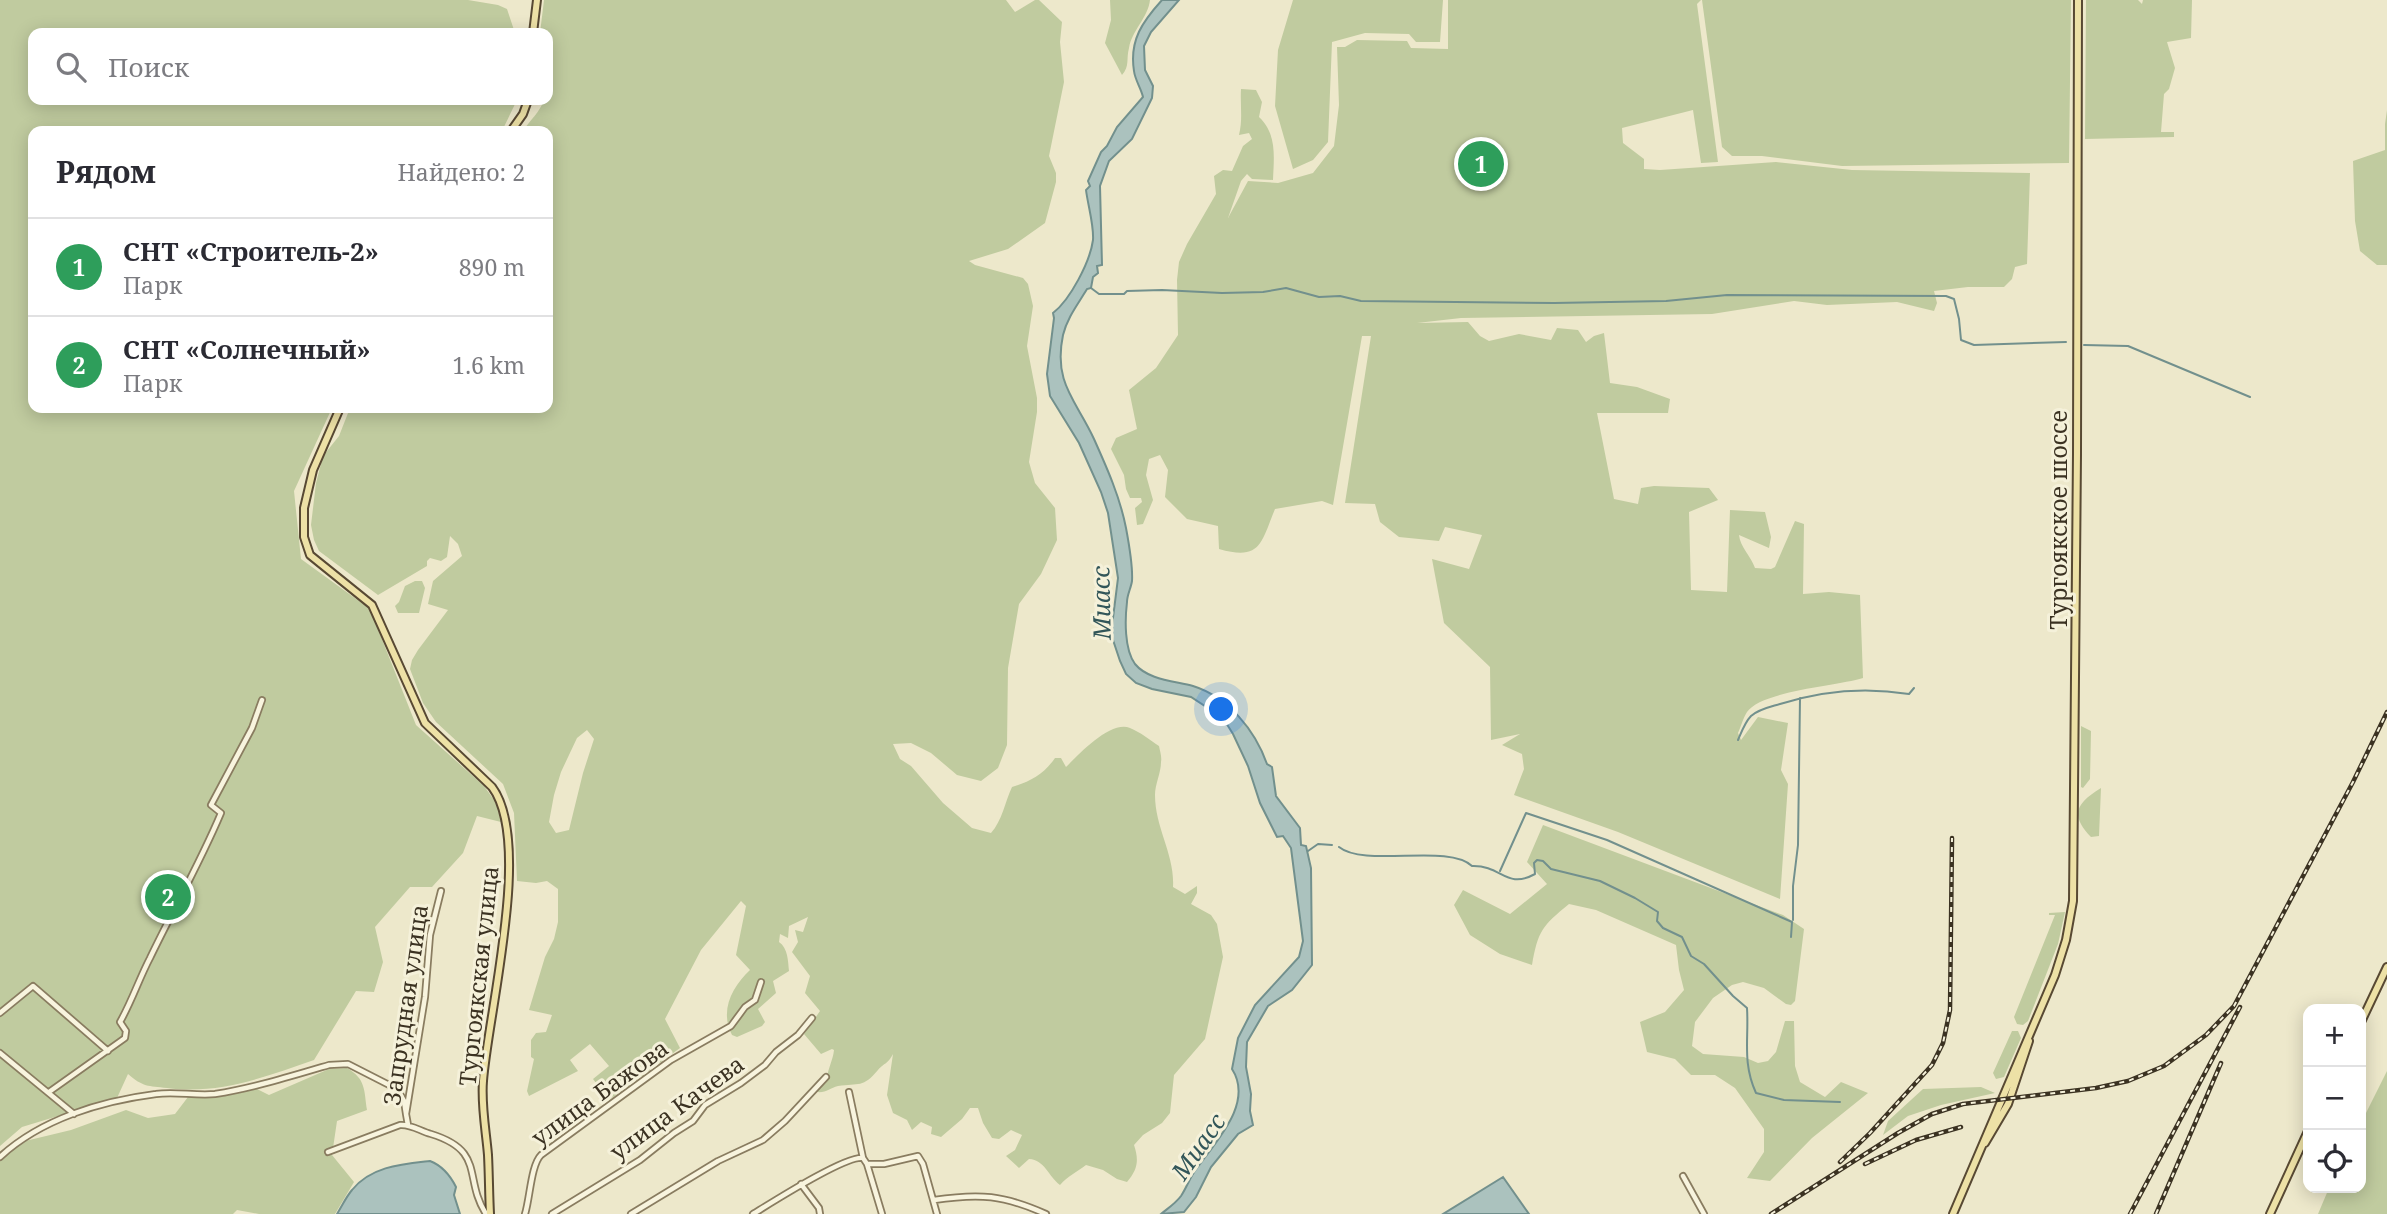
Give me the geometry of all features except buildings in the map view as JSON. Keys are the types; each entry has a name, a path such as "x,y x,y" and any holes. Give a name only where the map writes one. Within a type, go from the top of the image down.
{"main road":[{"path":"534,28 537,0"},
{"name":"Тургоякское шоссе","path":"1953,1214 1976,1158 2008,1104 2031,1032 2063,950 2074,893 2078,0"},
{"path":"515,126 526,105"},
{"name":"Тургоякская улица","path":"338,413 313,470 304,508 304,537 310,555 372,605 425,723 492,787 498,795 507,827 509,879 505,925 483,1081 488,1214"},
{"path":"2366,1011 2387,967"},
{"path":"2270,1214 2303,1142"}],"street":[{"path":"49,1092 125,1038 126,1031 120,1022 208,845 221,813 211,805 252,728 262,700"},
{"name":"Запрудная улица","path":"408,1125 406,1114 425,997 430,935 441,891"},
{"name":"улица Бажова","path":"525,1214 536,1160 541,1154 671,1060 731,1026 745,1007 755,1000 761,982"},
{"path":"0,1013 33,986 108,1051"},
{"name":"улица Качева","path":"552,1214 640,1160 693,1121 705,1105 765,1065 775,1052 798,1035 812,1018"},
{"path":"0,1052 74,1114"},
{"path":"0,1157 15,1143 49,1123 74,1114 156,1094 213,1094 329,1065 348,1064 397,1089 404,1101 406,1114"},
{"path":"631,1214 718,1161 763,1140 785,1121 825,1077"},
{"path":"849,1092 863,1158 882,1214"},
{"name":"Запрудная улица","path":"328,1152 400,1125 408,1125 445,1138 459,1146 467,1157 488,1214"},
{"path":"867,1164 884,1164 918,1156 923,1164 937,1214"},
{"path":"753,1214 846,1161 863,1158"},
{"path":"1683,1175 1704,1214"},
{"path":"802,1184 820,1214"},
{"path":"934,1200 991,1196 1018,1202 1046,1214"}],"green space":[{"path":"0,0 468,0 498,5 507,9 513,28 28,28 28,105 515,105 504,126 28,126 28,413 330,413 294,491 301,559 370,609 416,725 484,786 497,804 501,822 477,816 463,853 432,887 410,887 375,927 383,962 374,992 356,991 314,1060 242,1083 205,1089 150,1086 128,1074 117,1098 22,1127 0,1146"},
{"path":"544,0 1006,0 1015,12 1039,0 1062,22 1060,42 1064,82 1049,156 1056,173 1056,182 1045,223 1008,249 969,261 1023,278 1028,284 1033,306 1027,346 1037,398 1029,462 1035,483 1055,508 1057,540 1041,574 1019,604 1008,668 1007,745 998,768 981,781 957,775 931,753 911,743 893,744 900,759 911,766 943,803 972,828 991,833 1001,817 1012,787 1036,777 1055,758 1061,758 1066,767 1105,733 1122,727 1134,730 1159,746 1161,760 1155,791 1156,807 1171,864 1173,887 1185,894 1197,886 1197,893 1191,904 1211,915 1217,924 1223,957 1205,1039 1174,1075 1170,1113 1162,1123 1143,1135 1134,1145 1136,1164 1127,1182 1086,1165 1060,1185 1039,1162 1029,1159 1019,1168 1006,1156 1015,1150 1022,1135 1011,1130 999,1139 992,1138 978,1108 970,1108 962,1119 941,1137 931,1134 932,1127 921,1122 912,1130 907,1120 893,1113 887,1095 893,1054 864,1082 817,1092 827,1078 834,1050 821,1054 804,1034 820,1011 805,993 810,976 792,952 798,942 795,930 803,932 808,917 789,926 788,938 780,934 779,942 786,951 789,971 773,981 776,993 758,1009 765,1022 762,1026 737,1037 732,1035 727,1017 730,999 738,983 750,970 736,955 746,906 741,901 701,950 665,1019 680,1048 609,1100 593,1079 609,1066 590,1044 570,1060 578,1071 529,1096 527,1091 534,1059 531,1057 531,1040 536,1033 546,1032 552,1015 529,1010 545,957 554,939 558,922 558,889 547,881 517,881 514,813 503,784 436,722 423,703 410,669 418,650 448,610 428,604 433,581 462,556 458,544 450,536 447,557 441,561 430,558 427,566 378,595 319,551 311,525 316,483 323,456 339,436 348,413 553,413 553,126 527,126 541,105 553,105 553,28 541,28","holes":["587,730 594,739 569,830 556,833 549,822 554,795 561,772 577,738"]},
{"path":"1110,0 1150,0 1133,35 1127,65 1122,75 1105,43 1111,20"},
{"path":"1293,0 1443,0 1440,42 1416,42 1409,34 1365,33 1332,42 1328,142 1313,160 1293,169 1275,106 1278,50"},
{"path":"1448,0 1701,0 1697,4 1718,162 1701,163 1693,110 1622,128 1623,143 1644,159 1644,169 1776,162 1852,170 2030,173 2027,264 2015,267 2012,279 2004,287 1934,291 1937,303 1934,311 1897,302 1827,305 1794,301 1712,314 1461,318 1417,323 1468,322 1480,336 1489,341 1519,334 1551,340 1557,328 1578,330 1586,342 1604,333 1610,383 1637,387 1670,399 1668,413 1597,413 1614,499 1638,504 1641,488 1654,486 1709,488 1718,500 1689,512 1691,590 1727,592 1730,510 1765,512 1771,537 1769,548 1739,535 1741,544 1755,568 1775,567 1795,521 1804,524 1803,594 1829,592 1860,595 1863,678 1767,699 1747,712 1738,733 1741,740 1758,717 1788,723 1781,770 1788,784 1780,899 1618,832 1514,795 1524,769 1522,754 1502,745 1520,734 1491,740 1490,667 1444,623 1432,559 1469,569 1482,535 1445,527 1439,541 1399,537 1380,522 1375,504 1345,503 1371,336 1362,336 1333,505 1322,501 1275,509 1262,540 1251,551 1244,553 1219,549 1218,526 1187,519 1165,497 1168,470 1160,455 1149,459 1146,475 1153,500 1143,524 1137,525 1135,508 1142,502 1141,498 1130,498 1124,475 1111,449 1116,438 1137,429 1129,390 1156,368 1178,335 1179,262 1216,194 1214,176 1223,170 1232,171 1243,146 1252,139 1249,133 1239,135 1241,89 1256,90 1262,102 1259,117 1272,138 1273,180 1252,179 1247,174 1241,181 1228,218 1248,181 1278,183 1313,173 1334,146 1339,105 1337,47 1345,47 1357,40 1407,41 1411,48 1448,49"},
{"path":"1702,0 2071,0 2069,163 1842,166 1762,156 1732,156 1722,147"},
{"path":"2086,0 2138,0 2142,4 2143,0 2192,0 2191,38 2167,42 2175,68 2169,89 2164,94 2161,132 2174,132 2174,137 2085,139"},
{"path":"2387,110 2387,265 2377,265 2360,251 2355,221 2353,161 2385,150"},
{"path":"422,581 425,588 419,613 398,613 395,606 405,586"},
{"path":"2081,726 2091,731 2090,779 2083,788 2081,787"},
{"path":"2101,788 2099,836 2091,837 2080,822 2079,810 2086,799"},
{"path":"1543,825 1783,915 1804,929 1795,1001 1791,1005 1764,988 1743,982 1732,985 1713,998 1695,1022 1692,1046 1703,1054 1744,1057 1758,1063 1768,1061 1776,1052 1785,1021 1794,1021 1795,1066 1800,1082 1825,1097 1841,1082 1868,1093 1812,1138 1770,1181 1747,1178 1764,1152 1764,1129 1735,1088 1715,1075 1691,1075 1675,1059 1647,1052 1640,1022 1665,1012 1684,990 1676,945 1596,910 1569,904 1543,930 1532,965 1500,954 1470,935 1454,905 1463,890 1510,914 1547,884 1527,862"},
{"path":"2065,912 2058,944 2028,1021 2023,1025 2017,1024 2014,1017 2055,915 2049,913"},
{"path":"2012,1031 2018,1031 2021,1038 2004,1077 1996,1079 1993,1073"},
{"path":"347,1068 361,1081 367,1110 337,1121 332,1155 354,1182 335,1214 259,1214 237,1210 233,1214 0,1214 0,1156 17,1143 71,1130 126,1110 148,1118 175,1114 188,1097 220,1097 257,1089 269,1095 329,1069"},
{"path":"2387,1071 2387,1214 2318,1214 2327,1193 2366,1193 2366,1113"},
{"path":"1981,1087 1995,1093 1941,1105 1908,1116 1883,1135 1888,1121 1923,1089"}],"water":[{"name":"Миасс","path":"1162,0 1179,0 1151,32 1144,46 1145,70 1153,86 1152,98 1132,139 1109,161 1100,186 1102,265 1097,266 1098,273 1093,277 1091,288 1087,289 1067,323 1063,335 1061,366 1068,390 1108,472 1123,516 1132,568 1126,625 1131,658 1147,673 1193,686 1218,698 1248,727 1267,764 1272,767 1276,796 1300,828 1301,845 1306,846 1311,868 1312,965 1292,990 1268,1006 1247,1042 1246,1067 1253,1125 1238,1134 1211,1167 1196,1197 1184,1212 1161,1214 1181,1196 1230,1121 1238,1095 1238,1082 1232,1069 1238,1038 1255,1005 1299,957 1303,941 1291,848 1283,836 1277,837 1260,803 1248,766 1223,718 1191,697 1152,689 1136,683 1126,674 1111,634 1118,578 1108,513 1079,443 1050,396 1047,374 1053,313 1078,280 1093,240 1086,190 1090,186 1088,181 1101,152 1117,127 1143,97 1135,74 1134,50 1143,24"},
{"path":"430,1161 442,1168 454,1183 454,1195 460,1214 337,1214 352,1190 368,1176 388,1168"},
{"path":"1503,1177 1529,1214 1443,1214"}],"waterway":[{"path":"1091,288 1099,294 1162,290 1263,292 1286,288 1319,297 1340,296 1361,301 1554,303 1666,301 1727,295 1946,296 1954,299 1961,340 1974,345 2066,342"},
{"path":"2084,345 2128,346 2250,397"},
{"path":"1738,740 1751,716 1769,707 1827,693 1876,691 1909,694 1914,688"},
{"path":"1793,920 1793,886 1798,845 1800,698"},
{"path":"1500,871 1526,813 1607,840 1792,922 1791,937"},
{"path":"1308,851 1318,844 1332,845"},
{"path":"1339,847 1367,856 1445,856 1517,879 1535,874 1534,863 1537,860 1543,861 1551,869 1600,881 1635,898 1658,912 1657,921 1663,928 1682,937 1691,956 1704,964 1747,1008 1749,1071 1756,1093 1784,1100 1840,1102"}],"railway":[{"path":"1771,1214 1932,1114 1963,1104 2096,1088 2128,1081 2164,1066 2206,1035 2234,1006 2353,782 2387,712"},
{"path":"1840,1162 1932,1065 1943,1043 1950,1010 1952,838"},
{"path":"2130,1214 2240,1007"},
{"path":"2156,1214 2221,1063"},
{"path":"1865,1164 1916,1140 1961,1127"}],"place":[{"name":"СНТ «Строитель-2»","path":"1481,164"},
{"name":"СНТ «Солнечный»","path":"168,897"}]}
